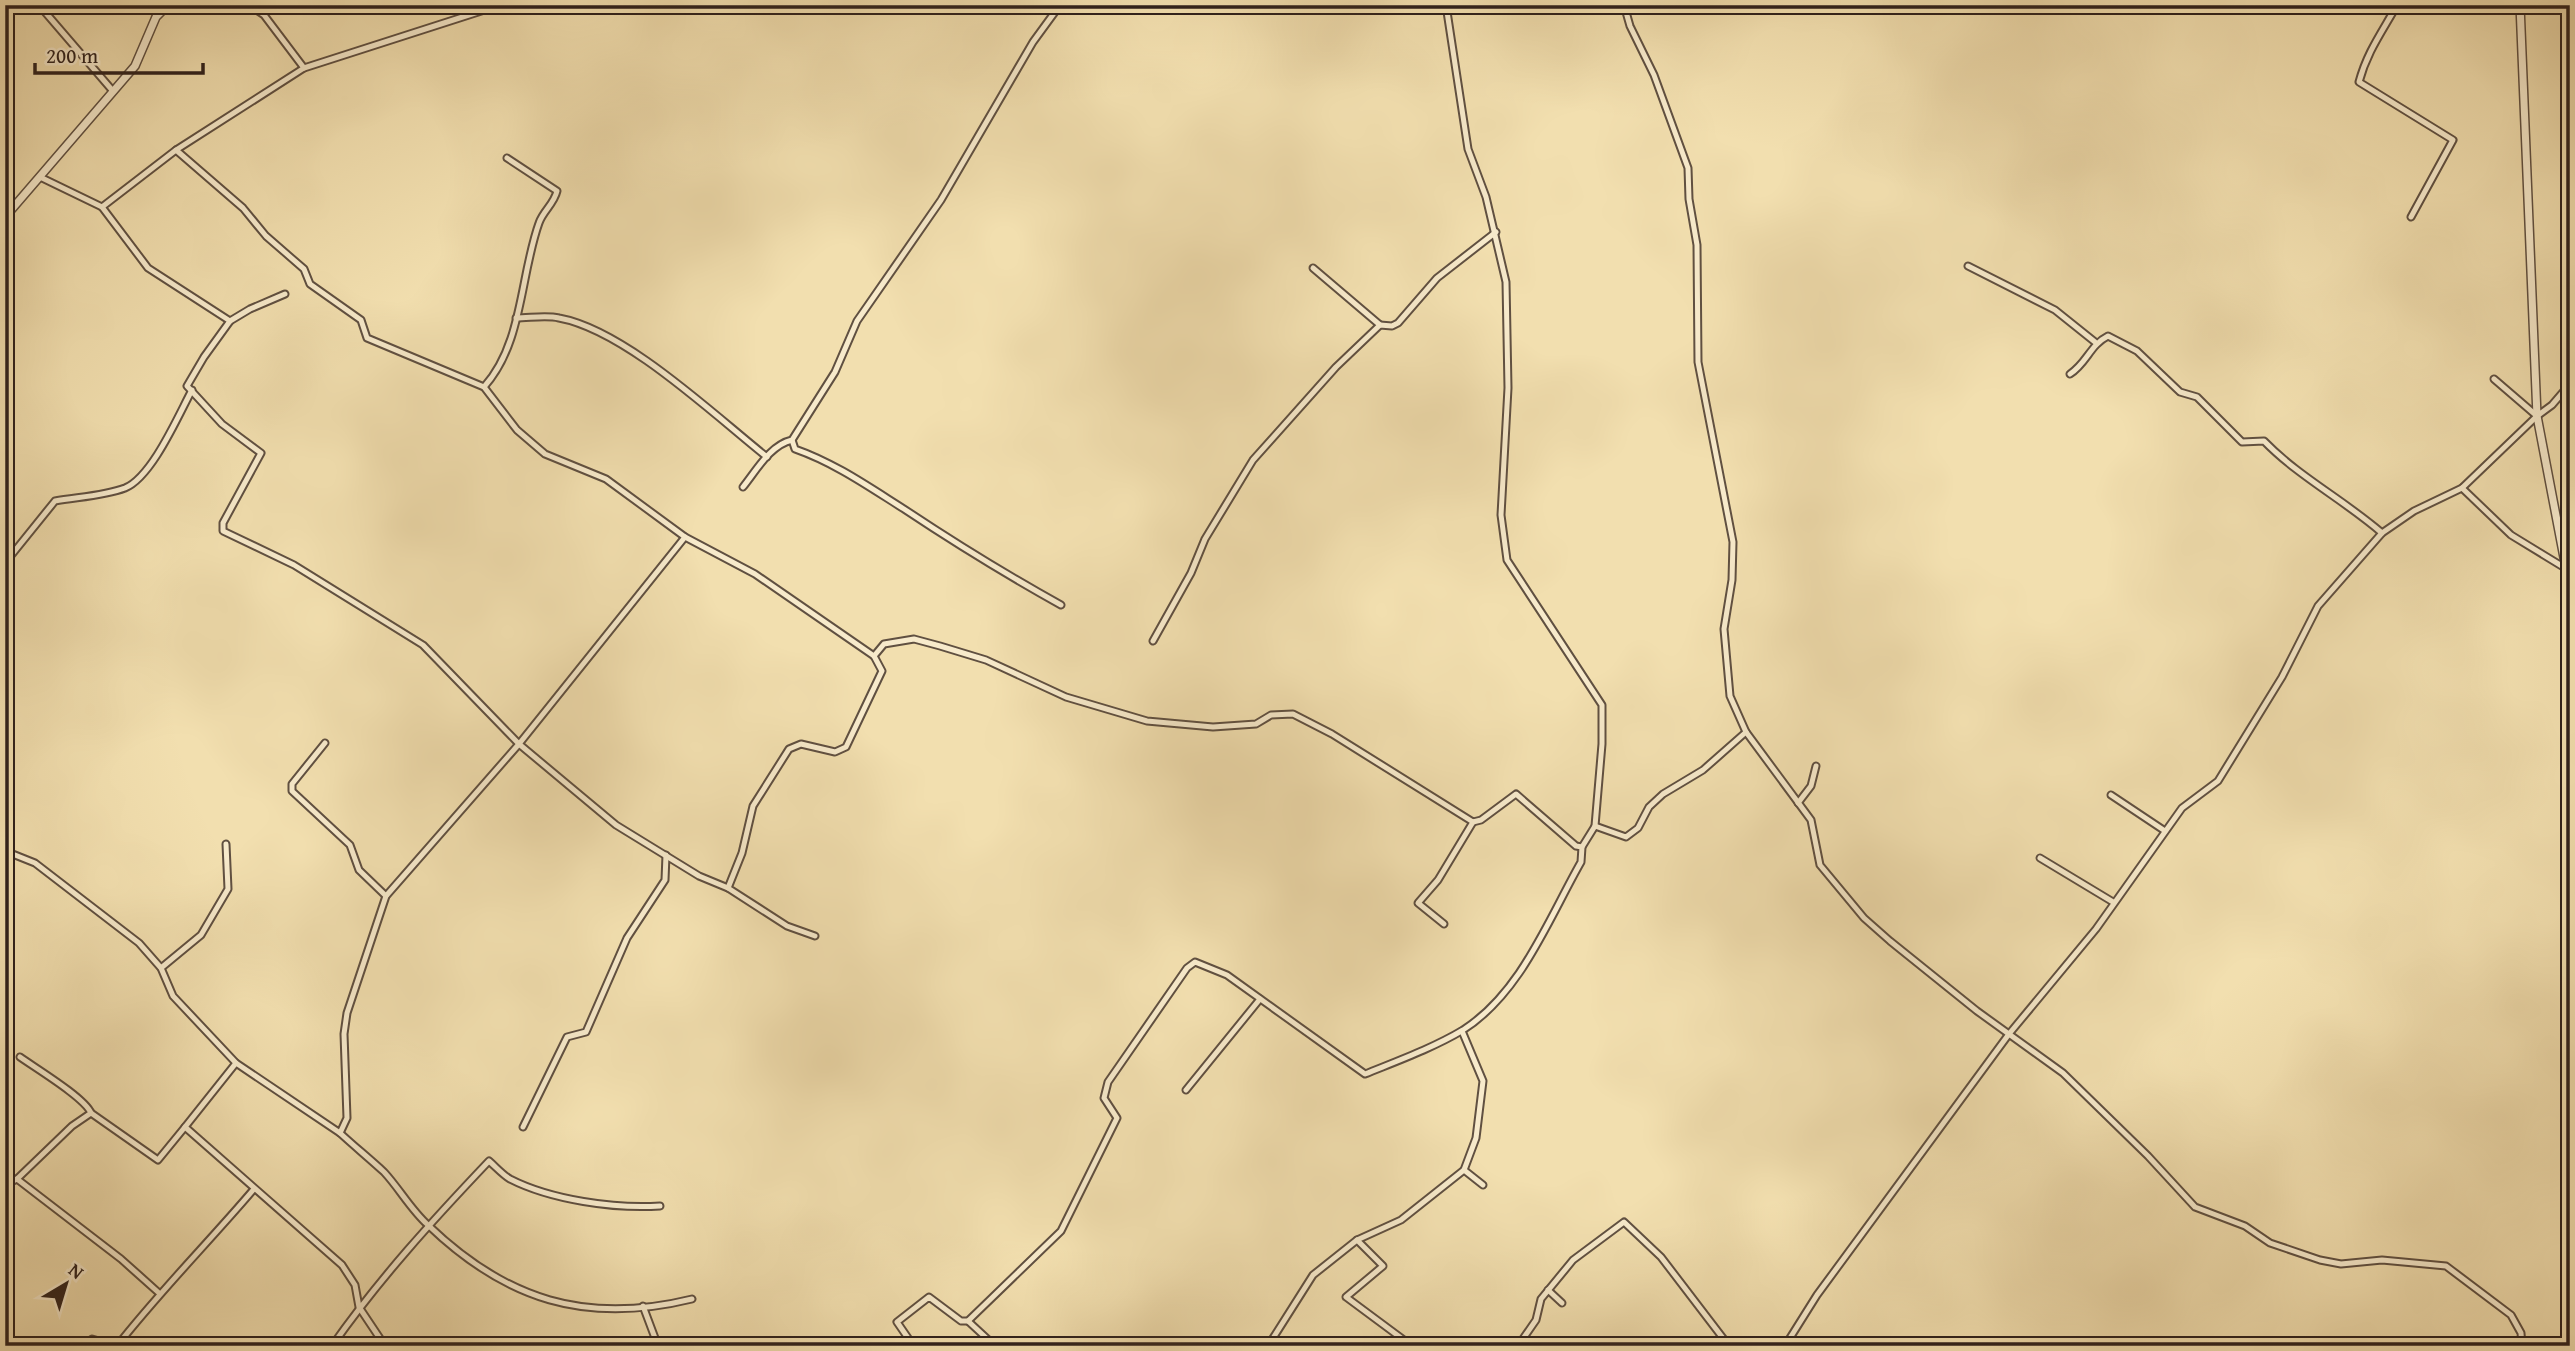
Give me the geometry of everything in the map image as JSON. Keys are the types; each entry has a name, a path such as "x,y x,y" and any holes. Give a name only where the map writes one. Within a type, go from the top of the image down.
{"street":[{"path":"39,5 112,90"},
{"path":"5,217 135,66 156,17 168,5"},
{"path":"248,5 264,15 304,68"},
{"path":"102,207 176,150 304,68 500,5"},
{"path":"743,487 782,442 792,440 835,372 857,321 940,200 1033,42 1060,5"},
{"path":"968,1321 1061,1231 1117,1118 1104,1098 1108,1082 1187,968 1195,962 1227,975 1365,1074 1462,1031 1510,987 1581,862 1582,847 1595,826 1602,744 1602,705 1507,560 1501,515 1508,388 1506,282 1496,232 1468,149 1446,5"},
{"path":"1625,5 1630,26 1654,75 1688,168 1689,198 1697,245 1698,362 1733,542 1724,647 1730,696 1746,732 1811,820 1819,865 1864,918 2009,1034 2063,1073 2148,1156 2195,1207 2245,1226 2270,1243 2320,1260 2341,1264 2393,1260 2446,1266 2511,1315 2521,1333 2522,1346"},
{"path":"2397,5 2378,33 2364,62 2360,82 2453,140 2412,217"},
{"path":"2520,5 2538,416 2570,589"},
{"path":"176,150 243,208 266,236 304,270 310,284 361,320 367,338 484,387 517,430 545,454 607,480 685,537 755,574 874,656 882,671 846,747 835,752 801,744 789,749 753,806 741,853 728,888"},
{"path":"484,387 495,374 516,318 527,263 540,220 555,199 557,191 507,158"},
{"path":"40,177 102,207 148,268 230,321"},
{"path":"1313,268 1380,325 1392,326 1398,323 1437,278 1496,232"},
{"path":"1968,266 2054,310 2095,342"},
{"path":"285,294 230,321 187,386 222,424 261,453 223,523 223,531 294,565 423,645 519,744 616,825 699,876 728,888 787,926 815,936"},
{"path":"516,318 557,317 587,326 620,342 767,457"},
{"path":"1153,641 1191,573 1205,539 1253,460 1336,367 1380,325"},
{"path":"2070,374 2082,366 2095,342 2108,336 2137,351 2180,392 2197,397 2242,442 2264,441 2289,467 2358,512 2382,533"},
{"path":"2494,379 2538,416"},
{"path":"1785,1346 1817,1295 2009,1034 2096,929 2182,808 2218,781 2282,677 2318,606 2382,533 2414,511 2462,488 2552,405 2570,384"},
{"path":"5,562 55,501 125,488 139,478 159,449 192,390"},
{"path":"792,440 795,449 817,457 863,482 997,570 1061,605"},
{"path":"2462,488 2511,536 2565,568"},
{"path":"340,1133 348,1118 344,1034 347,1013 386,896 519,744 685,537"},
{"path":"874,656 884,644 914,639 986,660 1077,702 1147,720 1213,727 1256,724 1271,715 1293,714 1332,734 1473,822"},
{"path":"1595,826 1626,837 1638,828 1649,807 1663,794 1703,770 1746,732"},
{"path":"325,743 292,784 292,791 350,845 359,870 386,896"},
{"path":"1798,803 1811,786 1815,766"},
{"path":"1444,925 1418,903 1438,880 1473,822 1481,820 1516,794 1576,846 1582,847"},
{"path":"2111,795 2165,831"},
{"path":"161,968 201,935 228,889 226,844"},
{"path":"5,850 35,863 139,943 161,968 173,996 236,1063 340,1133 386,1174 428,1226 488,1272 538,1299 578,1308 643,1307 692,1299"},
{"path":"523,1127 567,1037 586,1032 628,939 664,880 666,855"},
{"path":"2040,858 2113,902"},
{"path":"1186,1090 1259,999"},
{"path":"1268,1346 1313,1275 1357,1240 1401,1220 1464,1170 1476,1138 1483,1081 1462,1031"},
{"path":"20,1057 65,1091 80,1098 91,1113 158,1160 236,1063"},
{"path":"5,1185 17,1179 72,1126 91,1113"},
{"path":"185,1127 342,1265 355,1285 359,1307 385,1346"},
{"path":"332,1346 359,1307 428,1226 489,1161 510,1179 563,1198 639,1208 660,1206"},
{"path":"1464,1170 1483,1185"},
{"path":"17,1179 121,1259 159,1293"},
{"path":"86,1346 92,1339 117,1346 159,1293 197,1256 254,1189"},
{"path":"1518,1346 1536,1320 1541,1299 1573,1260 1624,1222 1661,1257 1729,1346"},
{"path":"1357,1240 1382,1266 1346,1297 1412,1346"},
{"path":"1548,1290 1562,1303"},
{"path":"900,1346 908,1338 897,1322 929,1297 961,1321 968,1321 995,1346"},
{"path":"643,1307 658,1346"}]}
